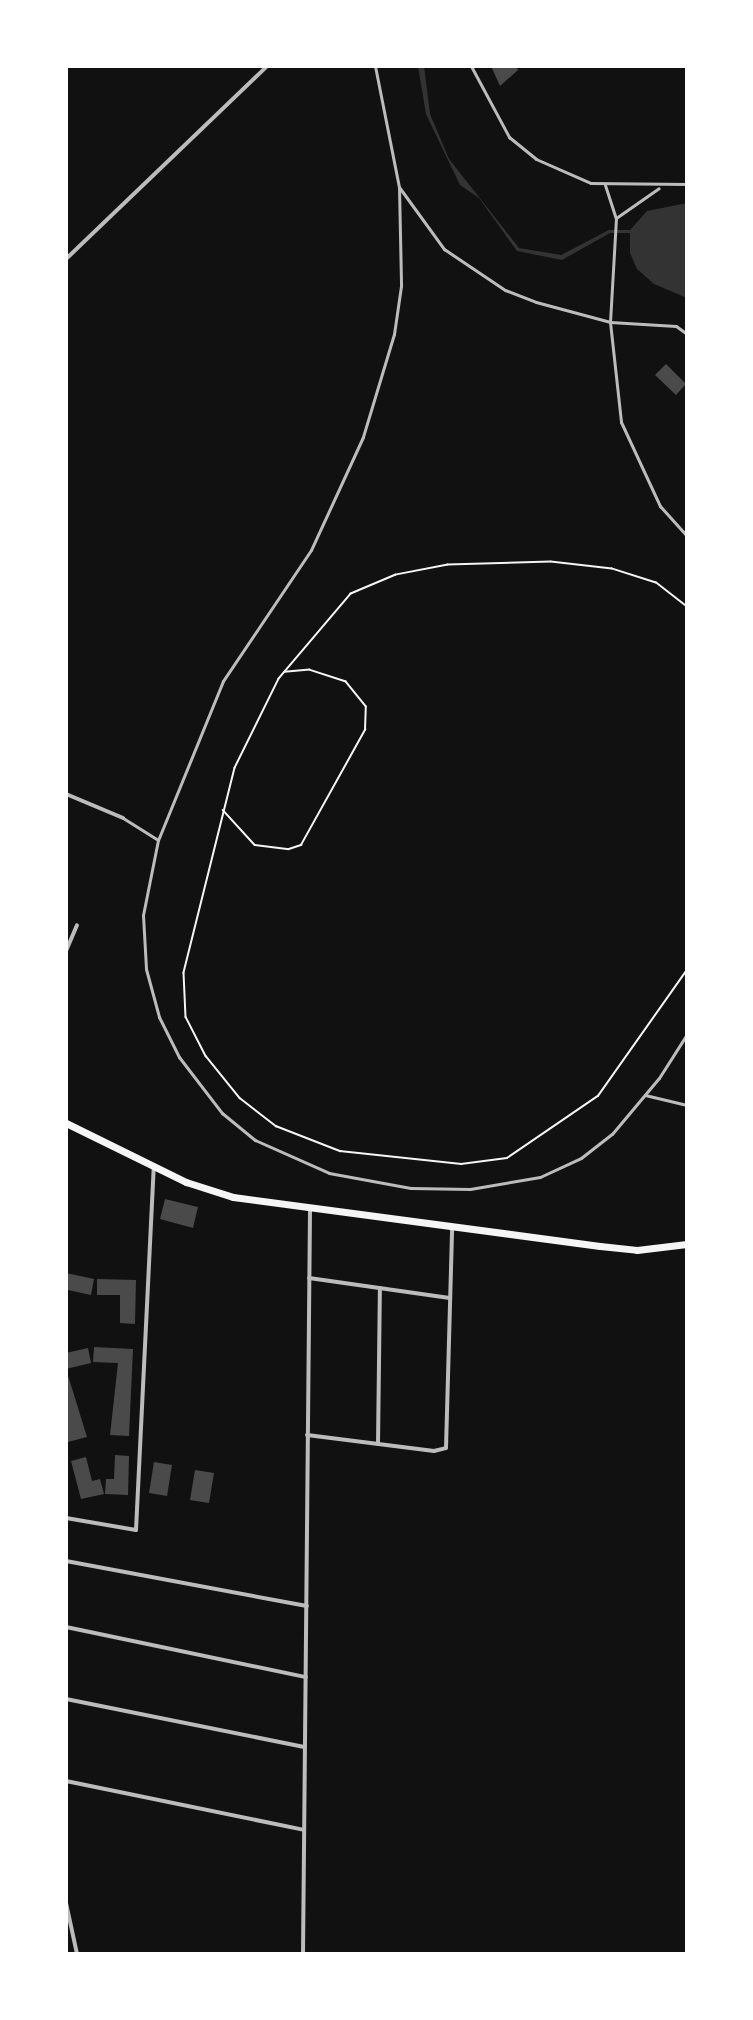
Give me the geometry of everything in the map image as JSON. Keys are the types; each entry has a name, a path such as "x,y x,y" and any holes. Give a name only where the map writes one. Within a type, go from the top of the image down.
{"main road":[{"path":"66,1123 214,1193 310,1209 637,1250 687,1244"}],"street":[{"path":"66,259 267,66"},
{"path":"375,66 399,187 400,286 394,334 363,437 311,550 223,681 158,840 143,915 146,969 159,1017 179,1057 222,1113 255,1140 329,1173 411,1188 470,1189 540,1177 581,1158 645,1095 687,1034"},
{"path":"471,66 509,137 571,177 605,185 661,187 687,184"},
{"path":"605,185 616,218 610,322 621,422 645,480 687,536"},
{"path":"399,187 444,249 472,271 513,293 610,322 667,324 687,334"},
{"path":"616,218 661,187"},
{"path":"66,794 123,818 158,840"},
{"path":"67,948 77,925"},
{"path":"645,1095 687,1105"},
{"path":"66,1518 136,1530 154,1166"},
{"path":"303,1954 310,1209"},
{"path":"307,1434 434,1452 449,1443 452,1228"},
{"path":"309,1278 450,1298"},
{"path":"378,1444 380,1288"},
{"path":"66,1562 307,1606"},
{"path":"66,1627 306,1677"},
{"path":"66,1699 304,1747"},
{"path":"66,1781 304,1830"},
{"path":"66,1903 77,1954"}],"path":[{"path":"687,607 656,583 612,568 551,562 448,565 361,587 331,614 284,672 235,768 222,808 186,950 186,1017 206,1056 240,1098 276,1126 340,1151 461,1164 507,1158 598,1096 687,970"},
{"path":"222,808 255,845 289,849 301,844 365,730 366,707 346,682 310,670 284,672"}],"shaded area":[{"path":"418,66 424,66 430,114 449,159 519,248 561,255 609,230 630,230 647,211 687,203 687,298 654,284 637,269 630,253 630,233 610,233 562,260 517,251 479,198 460,185 426,114"}],"building":[{"path":"491,66 516,66 518,70 500,86"},
{"path":"666,364 686,384 676,395 655,375"},
{"path":"165,1199 198,1207 193,1228 160,1219"},
{"path":"66,1273 94,1279 91,1295 68,1290 66,1295"},
{"path":"97,1279 136,1280 135,1324 120,1323 120,1295 97,1295"},
{"path":"94,1347 133,1349 129,1436 110,1435 118,1363 93,1362"},
{"path":"88,1348 91,1363 66,1369 66,1353"},
{"path":"66,1369 87,1437 68,1442 66,1432"},
{"path":"115,1455 129,1456 128,1495 105,1494 106,1479 114,1479"},
{"path":"86,1457 92,1481 100,1479 104,1494 81,1499 71,1461"},
{"path":"154,1462 172,1465 167,1496 149,1493"},
{"path":"195,1470 214,1473 209,1503 190,1500"}]}
